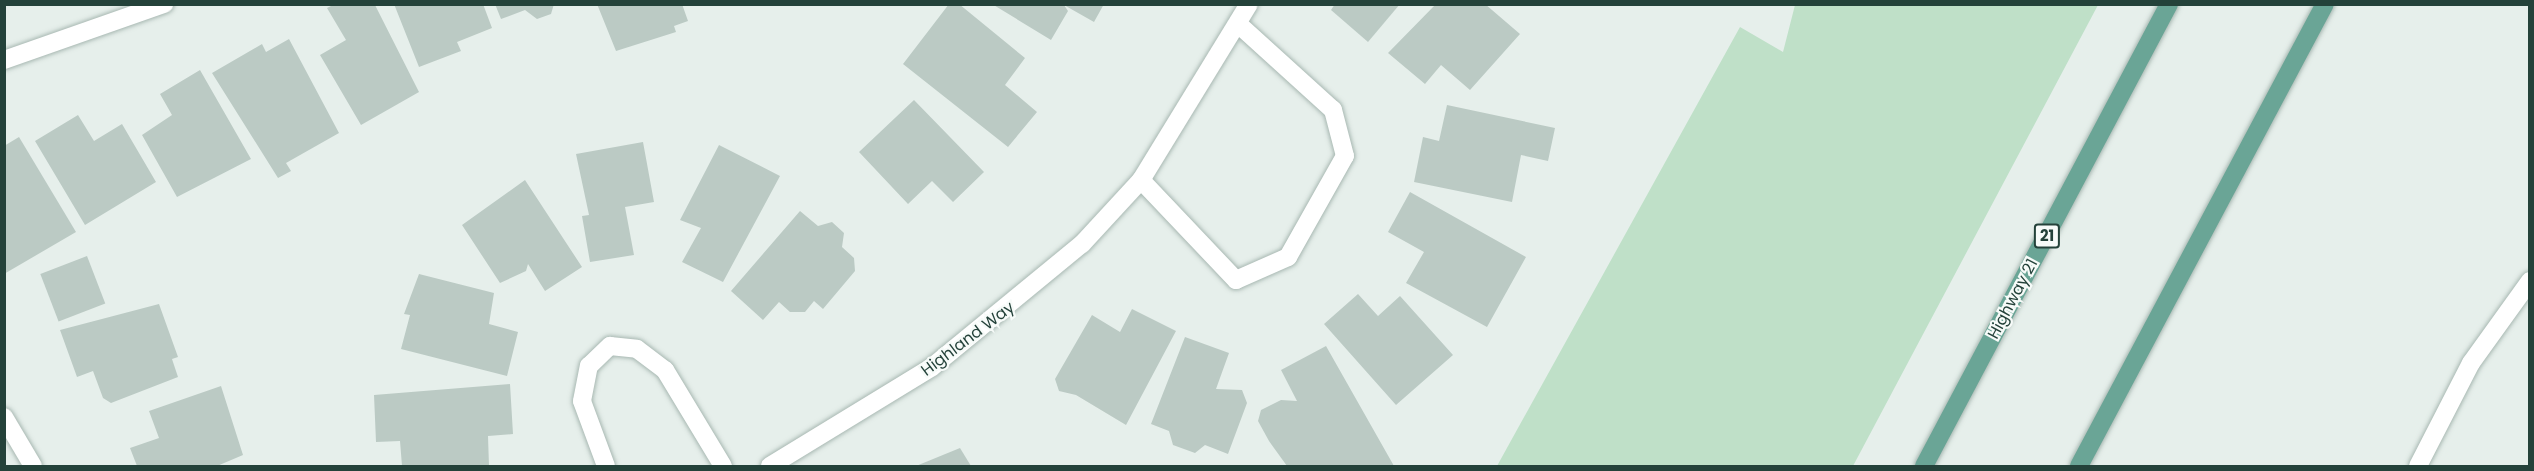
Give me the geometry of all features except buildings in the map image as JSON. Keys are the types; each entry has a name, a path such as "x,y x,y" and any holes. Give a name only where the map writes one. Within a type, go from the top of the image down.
{"main road":[{"name":"Highway 21","path":"1924,466 2169,4"},
{"path":"2079,466 2325,4"}],"street":[{"path":"4,60 164,4"},
{"name":"Highland Way","path":"770,466 857,417 1014,305 1082,244 1141,180 1249,4"},
{"path":"1141,180 1236,280 1288,257 1345,156 1333,110 1238,24"},
{"path":"2418,466 2471,363 2529,281"},
{"path":"606,466 582,401 589,366 610,346 637,349 665,370 723,466"},
{"path":"4,417 33,466"}],"green space":[{"path":"1795,5 2098,5 1853,466 1497,466 1740,27 1783,52"}]}
